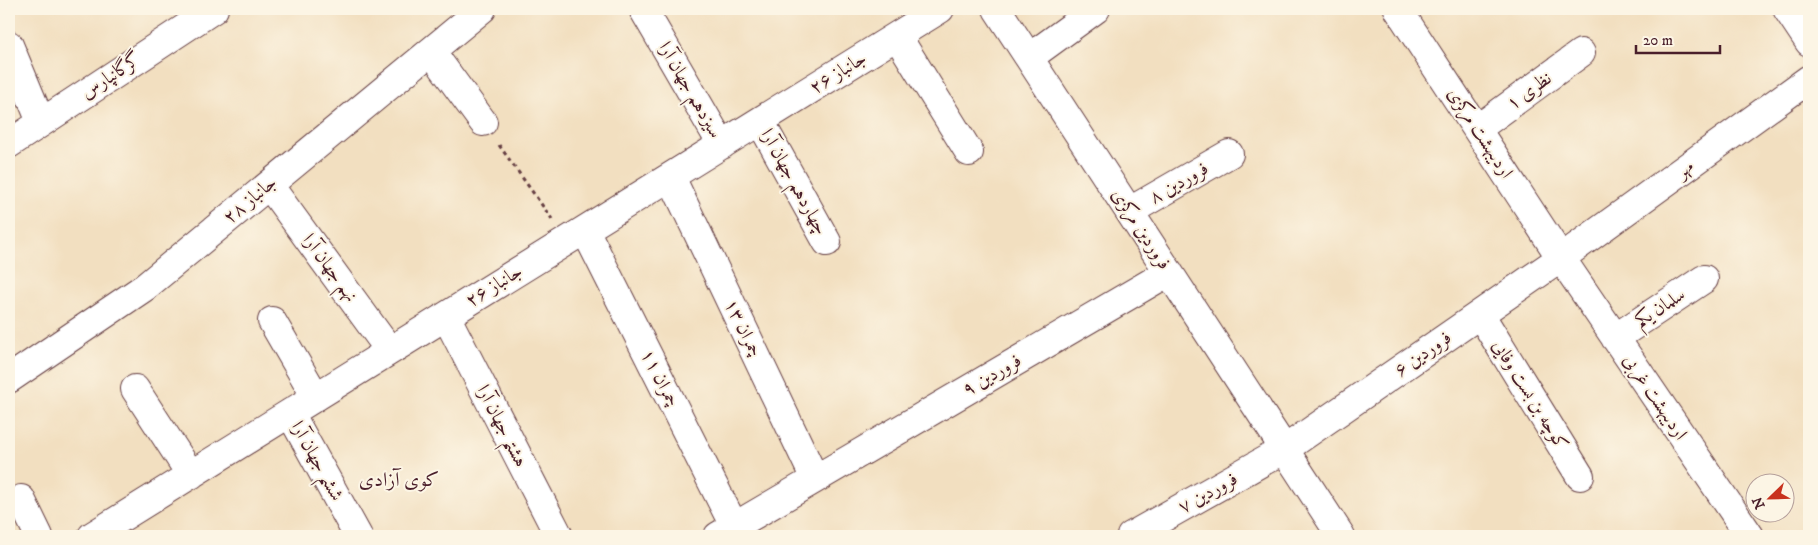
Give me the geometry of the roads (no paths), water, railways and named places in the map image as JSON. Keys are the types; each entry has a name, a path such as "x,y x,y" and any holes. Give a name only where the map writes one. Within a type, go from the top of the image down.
{"street":[{"name":"گرگانپارس","path":"9,144 212,9"},
{"name":"جانباز ۲۸","path":"9,379 146,287 482,9"},
{"name":"سیزدهم جهان آرا","path":"643,9 722,145"},
{"name":"جانباز ۲۶","path":"92,536 122,528 191,475 940,9"},
{"name":"فروردین مرکزی","path":"997,9 1030,56 1341,536"},
{"path":"1030,56 1096,9"},
{"name":"اردیبهشت مرکزی","path":"1398,9 1561,258"},
{"path":"1787,9 1809,42"},
{"path":"897,36 969,152"},
{"path":"9,45 41,122"},
{"path":"431,51 483,122"},
{"name":"نظری ۱","path":"1477,129 1581,53"},
{"name":"مهر","path":"1561,258 1809,79"},
{"name":"چهاردهم جهان آرا","path":"760,121 827,242"},
{"name":"فروردین ۸","path":"1130,211 1229,154"},
{"name":"۱۳ چمران","path":"670,177 815,479"},
{"name":"نهم جهان آرا","path":"269,185 390,351"},
{"name":"۱۱ چمران","path":"576,235 726,531"},
{"name":"فروردین ۶","path":"1285,449 1561,258"},
{"name":"اردیبهشت غربی","path":"1561,258 1750,536"},
{"name":"فروردین ۹","path":"726,531 1169,272"},
{"name":"سلمان یکم","path":"1615,338 1704,279"},
{"name":"کوچه بن بست وفایی","path":"1480,314 1580,476"},
{"name":"هشتم جهان آرا","path":"446,316 559,536"},
{"path":"272,321 316,397"},
{"path":"136,389 191,475"},
{"name":"ششم جهان آرا","path":"290,413 358,536"},
{"name":"فروردین ۷","path":"1131,536 1285,449"},
{"path":"22,499 40,536"}],"district":[{"name":"کوی آزادی","path":"399,480"}]}
